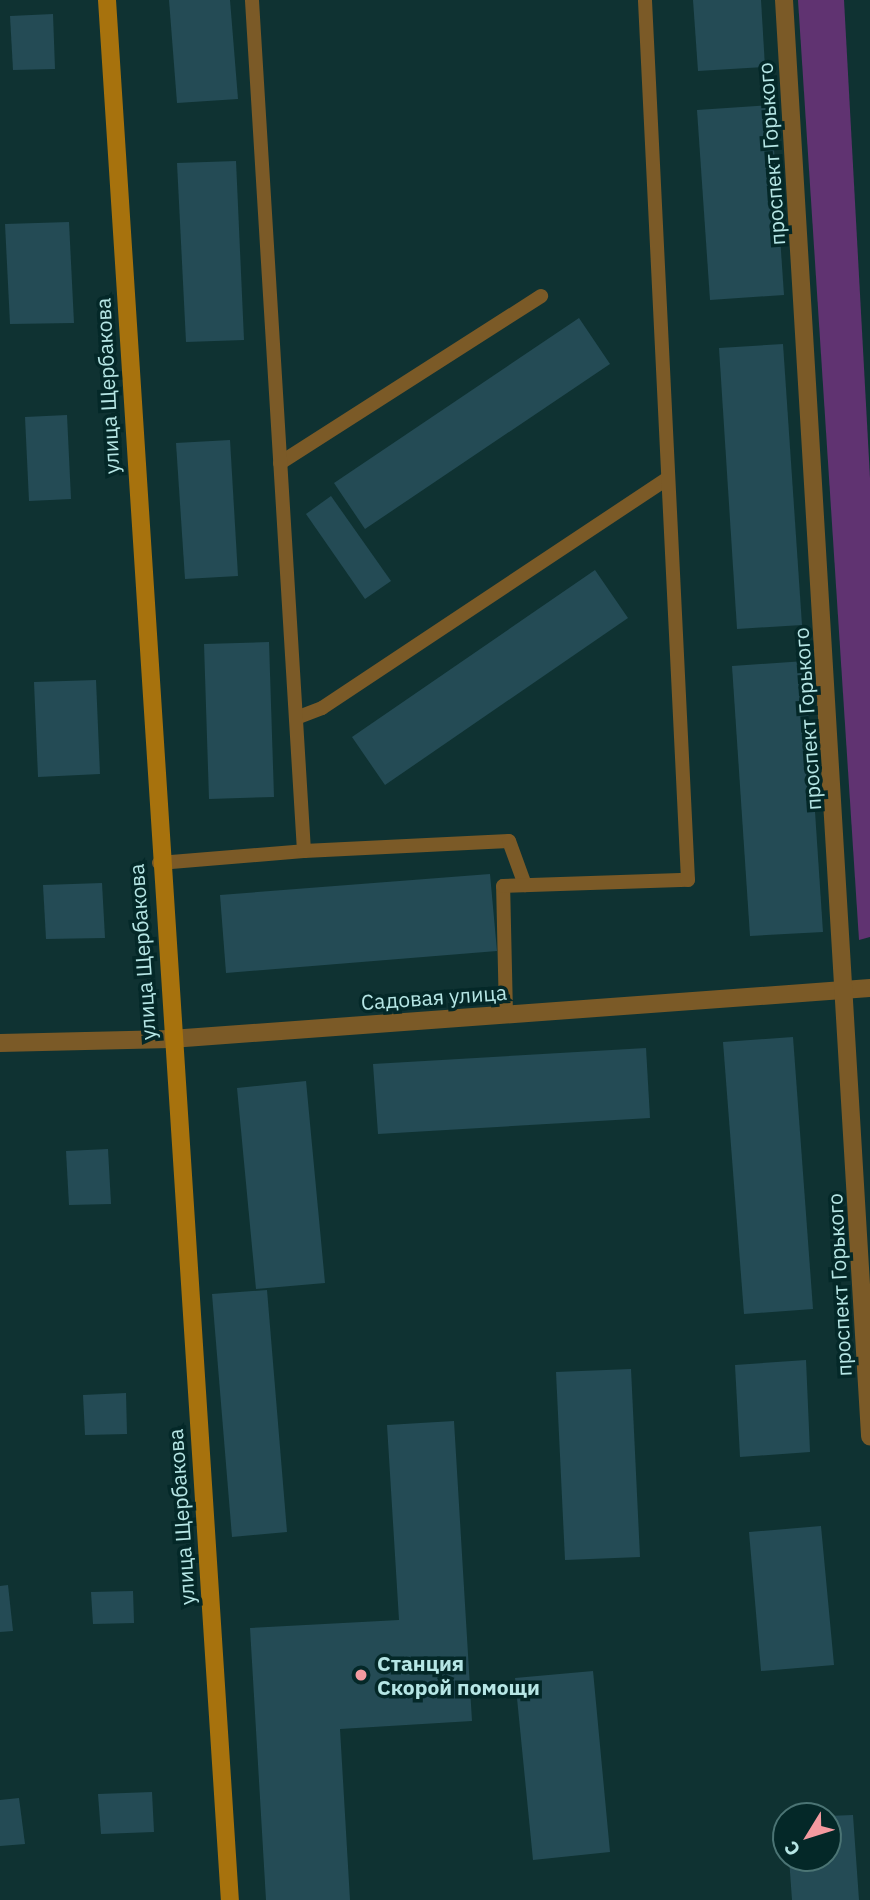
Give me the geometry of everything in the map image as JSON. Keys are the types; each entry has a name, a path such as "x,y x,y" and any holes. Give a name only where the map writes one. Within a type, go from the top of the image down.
{"main road":[{"name":"улица Щербакова","path":"107,0 159,863 230,1900"}],"street":[{"name":"проспект Горького","path":"785,0 846,990 870,1436"},
{"name":"Садовая улица","path":"0,1043 171,1039 870,988"}],"lane":[{"path":"253,0 304,851"},
{"path":"506,1014 503,886 688,880 645,0"},
{"path":"280,463 541,296"},
{"path":"296,718 321,708 668,478"},
{"path":"159,863 304,851 509,841 525,885"}],"shaded area":[{"path":"798,0 844,0 870,478 870,937 859,940"}],"building":[{"path":"169,0 230,0 238,99 177,103"},
{"path":"693,0 761,0 765,67 698,71"},
{"path":"53,14 55,69 13,70 10,16"},
{"path":"771,105 784,295 710,300 697,110"},
{"path":"236,161 244,340 186,342 177,163"},
{"path":"69,222 74,323 10,324 5,224"},
{"path":"579,318 610,364 365,529 334,483"},
{"path":"783,344 802,625 737,629 719,348"},
{"path":"67,415 71,499 29,501 25,417"},
{"path":"230,440 238,576 185,579 176,443"},
{"path":"331,496 391,581 365,599 306,514"},
{"path":"595,570 628,618 385,785 352,737"},
{"path":"269,642 274,797 209,799 204,644"},
{"path":"805,661 823,932 750,936 732,666"},
{"path":"96,680 100,774 38,777 34,682"},
{"path":"490,874 497,951 226,973 220,895"},
{"path":"102,883 105,938 46,939 43,885"},
{"path":"793,1037 813,1309 744,1314 723,1042"},
{"path":"646,1048 650,1118 378,1134 373,1064"},
{"path":"306,1081 325,1283 256,1289 237,1088"},
{"path":"108,1149 111,1204 69,1205 66,1151"},
{"path":"267,1290 287,1532 232,1537 212,1294"},
{"path":"806,1360 810,1452 740,1457 735,1365"},
{"path":"631,1369 640,1557 565,1560 556,1372"},
{"path":"126,1393 127,1434 85,1435 83,1395"},
{"name":"Станция Скорой помощи","path":"454,1421 472,1721 340,1729 350,1900 266,1900 250,1628 399,1620 387,1425"},
{"path":"821,1526 834,1665 761,1671 749,1532"},
{"path":"8,1585 13,1631 0,1632 0,1586"},
{"path":"133,1591 134,1623 93,1624 91,1592"},
{"path":"593,1671 610,1852 533,1860 515,1678"},
{"path":"152,1792 154,1832 101,1834 98,1794"},
{"path":"19,1798 25,1844 0,1846 0,1800"},
{"path":"842,1815 853,1815 859,1900 792,1900 790,1872 842,1872"}],"place":[{"name":"Станция Скорой помощи","path":"361,1675"}]}
